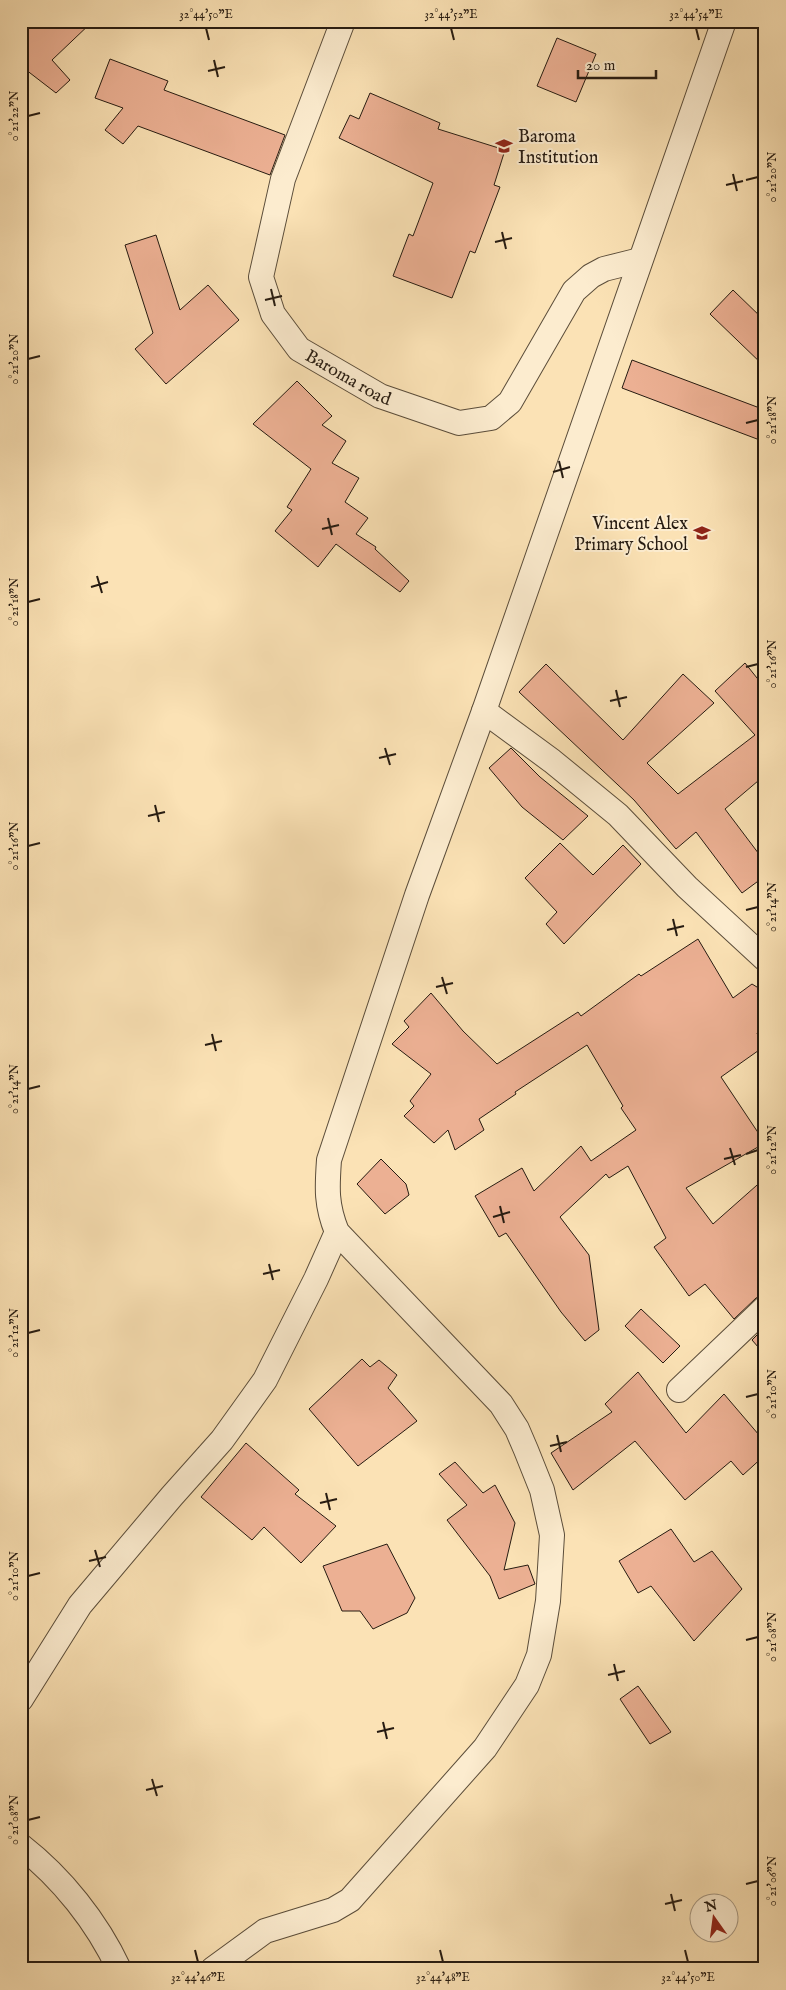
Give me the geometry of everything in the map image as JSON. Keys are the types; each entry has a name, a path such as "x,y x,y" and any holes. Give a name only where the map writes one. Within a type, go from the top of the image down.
{"street":[{"name":"Baroma road","path":"343,21 283,179 261,277 273,314 299,350 380,396 459,423 491,418 510,402 574,291 591,276 604,270 640,260"},
{"path":"213,1969 265,1931 333,1910 350,1900 485,1748 527,1685 539,1655 548,1601 552,1535 542,1490 517,1429 501,1404 337,1232 330,1214 326,1194 329,1160 417,894 484,711 724,21"},
{"path":"484,711 552,761 618,815 687,887 765,959"},
{"path":"21,1699 80,1606 172,1496 222,1440 265,1380 316,1279 337,1232"},
{"path":"679,1390 765,1308"},
{"path":"21,1846 44,1864 82,1908 119,1969"}],"building":[{"path":"21,21 93,21 52,60 70,80 56,93 21,66"},
{"path":"557,38 596,54 576,102 537,86"},
{"path":"110,59 168,81 164,90 285,135 270,175 138,126 123,144 105,130 123,108 95,98"},
{"path":"370,93 440,123 438,129 505,150 494,185 500,187 475,253 470,251 452,298 393,276 409,234 413,236 433,183 339,138 350,115 359,119"},
{"path":"156,235 180,310 208,285 239,320 166,384 135,349 153,333 125,245"},
{"path":"733,290 765,321 765,367 710,314"},
{"path":"632,360 765,410 765,442 622,388"},
{"path":"297,381 332,416 322,425 346,441 332,463 359,478 345,502 368,518 356,534 376,547 375,549 409,581 400,592 336,544 318,567 275,531 292,510 287,507 311,469 253,424"},
{"path":"745,663 765,688 765,775 725,809 765,862 765,876 742,893 696,832 676,849 634,800 519,692 546,664 623,740 683,674 714,703 647,763 678,794 755,735 715,691"},
{"path":"511,748 540,777 588,816 563,840 522,807 489,768"},
{"path":"560,843 593,875 623,845 641,864 564,944 546,924 557,912 525,878"},
{"path":"698,939 733,998 752,984 765,992 765,1028 757,1033 762,1048 721,1077 765,1143 686,1188 713,1224 765,1178 765,1295 756,1298 734,1319 705,1284 689,1296 654,1247 666,1238 628,1166 609,1178 606,1174 560,1217 589,1255 599,1330 585,1341 561,1312 506,1233 499,1237 475,1196 522,1168 534,1191 581,1146 591,1161 636,1130 621,1108 623,1106 587,1045 515,1092 516,1094 479,1119 484,1130 455,1150 448,1130 434,1143 404,1116 414,1106 410,1101 431,1074 392,1044 409,1027 404,1021 431,993 463,1031 497,1064 578,1012 581,1016 639,974 641,976"},
{"path":"381,1159 406,1184 409,1195 385,1214 357,1184"},
{"path":"641,1309 680,1346 663,1363 625,1326"},
{"path":"765,1327 765,1355 752,1340"},
{"path":"362,1359 370,1367 379,1360 397,1375 388,1388 417,1421 358,1466 309,1409"},
{"path":"638,1372 686,1433 724,1394 765,1442 765,1455 743,1475 731,1461 685,1500 635,1441 573,1490 551,1453 612,1412 605,1404"},
{"path":"246,1443 299,1490 295,1494 336,1526 301,1563 264,1527 252,1540 201,1497"},
{"path":"455,1462 483,1493 495,1485 515,1523 504,1570 528,1565 535,1584 499,1599 490,1576 447,1520 467,1505 439,1474"},
{"path":"671,1529 694,1562 712,1551 742,1589 694,1641 651,1586 638,1593 619,1561"},
{"path":"387,1544 415,1598 407,1613 373,1629 360,1611 342,1611 323,1566"},
{"path":"638,1686 671,1732 650,1744 620,1699"}],"place":[{"name":"Baroma Institution","path":"504,146"},
{"name":"Vincent Alex Primary School","path":"702,533"}]}
